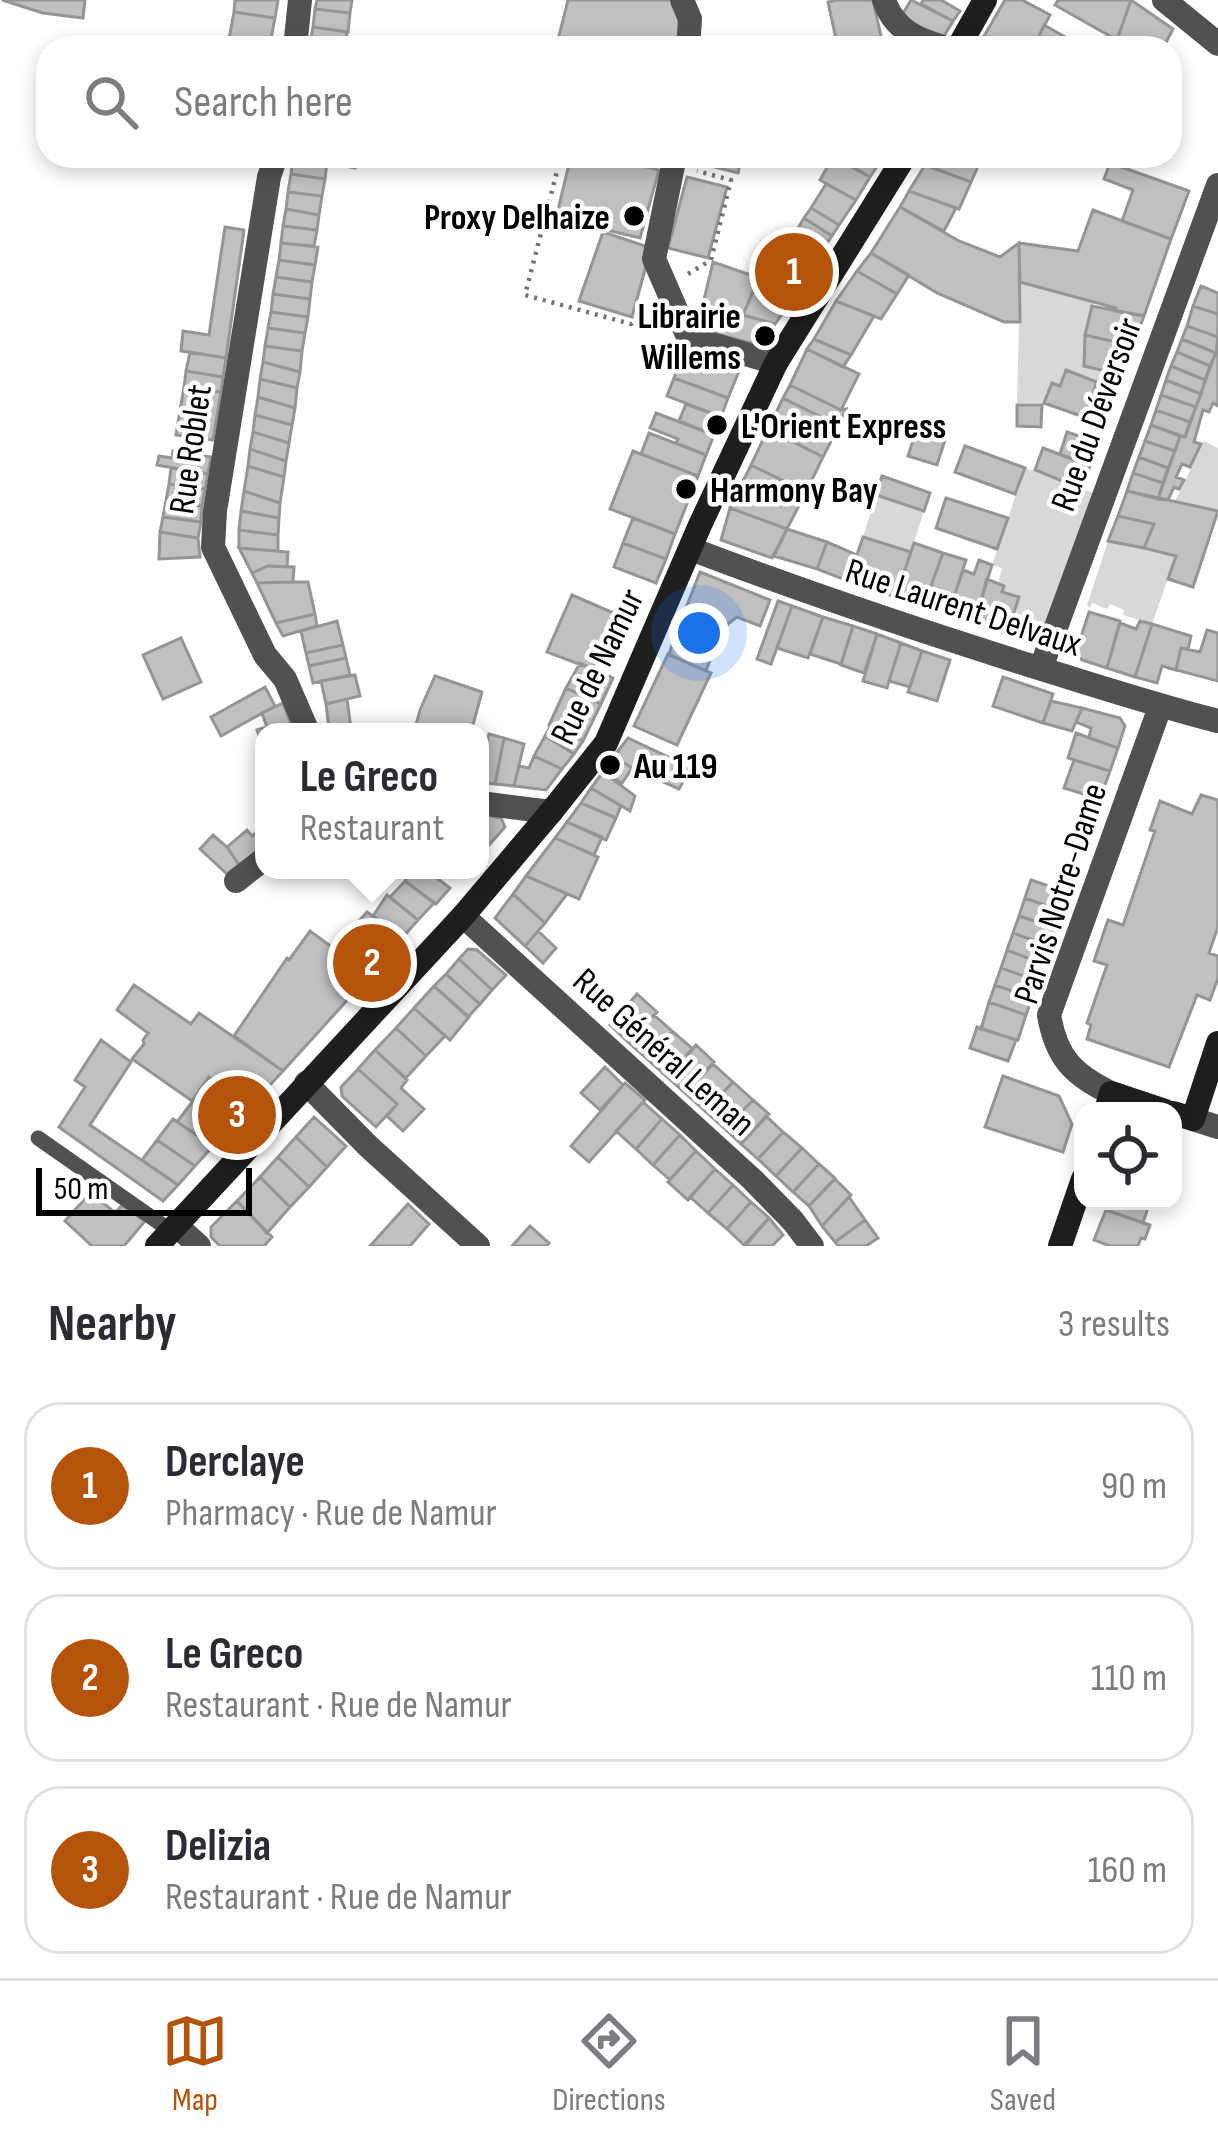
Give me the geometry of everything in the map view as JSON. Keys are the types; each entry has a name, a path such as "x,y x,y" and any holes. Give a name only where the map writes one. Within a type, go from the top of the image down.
{"street":[{"path":"296,36 300,0"},
{"path":"682,0 690,19 689,36"},
{"path":"884,0 896,24 912,36"},
{"path":"965,36 986,0"},
{"path":"1164,0 1218,44"},
{"name":"Rue Roblet","path":"272,168 245,318 213,547 304,723"},
{"path":"679,168 654,259 688,338 776,363"},
{"name":"Rue de Namur","path":"168,1234 463,916 606,743 776,363 898,168"},
{"name":"Rue du Déversoir","path":"1041,668 1218,185"},
{"name":"Rue Laurent Delvaux","path":"691,549 809,593 1160,707 1218,721"},
{"name":"Parvis Notre-Dame","path":"1109,1102 1070,1066 1054,1042 1049,1015 1160,707"},
{"path":"489,804 551,812"},
{"path":"236,881 255,866"},
{"name":"Rue Général Leman","path":"463,916 753,1180 812,1246"},
{"path":"1182,1105 1218,1043"},
{"path":"306,1083 478,1246"},
{"path":"1182,1116 1218,1127"},
{"path":"1060,1246 1074,1205"},
{"path":"168,1234 199,1246"}],"lane":[{"path":"38,1138 168,1234"}],"path":[{"path":"558,168 525,295 631,324 665,287"},
{"path":"693,168 731,180 711,260"}],"shaded area":[{"path":"1020,282 1094,302 1085,335 1084,366 1122,375 1104,426 1084,417 1097,382 1067,371 1060,386 1052,383 1044,403 1017,403"},
{"path":"1204,441 1218,448 1218,511 1175,501"},
{"path":"1025,468 1094,493 1040,645 1007,634 1019,598 1002,592 998,584 1002,568 992,565"},
{"path":"876,495 924,511 911,552 863,537"},
{"path":"1108,541 1176,556 1152,624 1123,615 1124,610 1110,604 1107,609 1087,605"}],"building":[{"path":"2,0 85,0 83,18 43,13"},
{"path":"235,0 278,0 275,18 234,12"},
{"path":"317,0 352,0 350,13 315,9"},
{"path":"568,0 673,0 684,22 683,36 559,36"},
{"path":"873,0 881,36 835,36 828,2"},
{"path":"911,0 953,21 944,36 911,26 902,15"},
{"path":"941,0 960,11 953,21 921,4"},
{"path":"1005,0 1022,0 1050,15 1039,36 984,36"},
{"path":"1058,0 1131,0 1118,36 1110,36 1055,5"},
{"path":"1131,0 1173,29 1169,36 1118,36"},
{"path":"315,9 350,13 348,32 313,27"},
{"path":"234,12 275,18 272,36 230,36"},
{"path":"1044,25 1063,36 1039,36"},
{"path":"313,27 347,32 346,36 311,36"},
{"path":"292,168 326,168 325,179 291,174"},
{"path":"568,168 659,170 640,238 556,218"},
{"path":"827,168 853,168 870,177 856,200 820,180"},
{"path":"855,168 876,168 870,177"},
{"path":"923,168 971,182 959,209 909,191"},
{"path":"933,168 977,168 971,182"},
{"path":"1108,168 1124,168 1189,191 1171,239 1122,221 1133,190 1104,179"},
{"path":"291,174 325,179 322,196 288,192"},
{"path":"687,177 727,187 708,258 668,248"},
{"path":"826,184 856,200 839,225 811,208"},
{"path":"909,191 956,208 944,231 900,207"},
{"path":"288,192 322,196 319,215 286,209"},
{"path":"900,207 959,241 1000,257 1019,243 1020,322 1004,322 937,293 871,253"},
{"path":"811,208 839,225 832,236 804,218"},
{"path":"286,209 319,215 317,230 283,226"},
{"path":"1093,210 1171,239 1144,316 1020,282 1019,243 1078,251"},
{"path":"804,218 832,236 823,249 795,233"},
{"path":"283,226 317,230 314,246 281,243"},
{"path":"225,227 244,230 226,358 181,351 183,331 209,335"},
{"path":"603,232 651,248 632,317 579,301"},
{"path":"795,233 823,249 811,269 782,252"},
{"path":"281,243 318,247 315,265 279,260"},
{"path":"871,253 909,275 897,294 857,271"},
{"path":"786,255 811,269 787,307 765,295"},
{"path":"279,260 315,265 312,282 276,277"},
{"path":"713,262 759,278 743,315 775,324 762,346 697,329"},
{"path":"857,271 897,294 881,319 836,301"},
{"path":"276,277 312,282 310,299 273,294"},
{"path":"1201,286 1218,293 1218,314 1193,306"},
{"path":"753,291 787,307 775,324 743,315"},
{"path":"273,294 310,299 308,317 271,312"},
{"path":"836,301 874,316 851,355 814,339"},
{"path":"1092,306 1144,316 1133,346 1085,335"},
{"path":"1193,306 1218,314 1218,337 1187,326"},
{"path":"271,312 308,317 305,333 268,328"},
{"path":"1187,326 1218,337 1216,353 1182,339"},
{"path":"268,328 305,333 302,351 265,346"},
{"path":"1085,335 1133,346 1122,375 1084,366"},
{"path":"814,339 851,355 843,367 807,349"},
{"path":"1182,339 1216,353 1210,366 1177,352"},
{"path":"265,346 302,351 300,372 263,362"},
{"path":"1218,346 1218,406 1213,403 1209,412 1203,410 1194,442 1201,444 1190,467 1182,464 1176,477 1184,480 1179,489 1174,487 1168,500 1158,499 1180,436 1185,437"},
{"path":"807,349 859,374 841,410 790,385"},
{"path":"684,350 739,371 728,398 674,378"},
{"path":"190,352 226,358 223,377 186,371"},
{"path":"1177,352 1210,366 1205,380 1171,366"},
{"path":"263,362 300,372 297,388 260,379"},
{"path":"1171,366 1205,380 1201,394 1166,380"},
{"path":"1066,370 1097,382 1084,417 1044,403 1052,383 1060,386"},
{"path":"186,371 223,377 221,392 184,387"},
{"path":"674,378 728,398 721,417 667,396"},
{"path":"260,379 297,388 295,408 258,397"},
{"path":"1166,380 1201,394 1196,407 1161,395"},
{"path":"790,385 846,409 839,426 783,398"},
{"path":"184,387 221,392 213,440 176,435"},
{"path":"1161,395 1196,407 1190,422 1156,410"},
{"path":"258,397 295,408 292,425 255,415"},
{"path":"783,398 839,426 823,457 768,429"},
{"path":"686,404 721,417 714,435 679,421"},
{"path":"1017,405 1042,405 1041,427 1017,426"},
{"path":"1156,410 1190,422 1185,437 1151,425"},
{"path":"656,413 714,435 706,455 650,428"},
{"path":"255,415 292,425 289,443 253,432"},
{"path":"1151,425 1180,436 1175,451 1145,441"},
{"path":"768,429 823,457 806,492 751,465"},
{"path":"916,431 945,440 937,465 908,456"},
{"path":"253,432 289,443 286,461 250,449"},
{"path":"1067,432 1099,443 1090,466 1060,454"},
{"path":"649,433 706,455 698,476 641,454"},
{"path":"1145,441 1175,451 1168,468 1139,457"},
{"path":"965,446 1025,468 1015,494 955,472"},
{"path":"1043,448 1090,466 1082,489 1035,470"},
{"path":"250,449 286,461 284,477 248,466"},
{"path":"173,451 211,457 208,474 157,465 159,456 172,458"},
{"path":"633,451 698,476 675,534 610,509"},
{"path":"1139,457 1168,468 1163,483 1133,473"},
{"path":"751,465 806,492 787,529 730,508"},
{"path":"248,466 284,477 280,503 244,491"},
{"path":"171,468 208,474 205,489 169,484"},
{"path":"1133,473 1163,483 1158,499 1127,491"},
{"path":"882,476 930,493 924,511 876,495"},
{"path":"169,484 205,489 202,506 166,501"},
{"path":"244,491 280,503 279,518 241,511"},
{"path":"1127,491 1218,511 1193,587 1168,579 1176,556 1144,548 1154,524 1118,516"},
{"path":"946,498 1008,518 997,549 936,528"},
{"path":"166,501 202,506 201,522 163,517"},
{"path":"730,508 787,529 772,558 721,540"},
{"path":"241,511 279,518 278,535 239,530"},
{"path":"1118,516 1154,524 1144,548 1108,541"},
{"path":"163,517 201,522 198,538 160,532"},
{"path":"633,518 675,534 666,559 623,543"},
{"path":"787,529 827,542 817,569 774,556"},
{"path":"239,530 278,535 278,551 239,548"},
{"path":"160,532 198,538 200,557 159,559"},
{"path":"863,537 911,552 896,597 848,581"},
{"path":"827,542 857,555 848,581 817,569"},
{"path":"623,543 666,559 656,583 614,567"},
{"path":"914,543 943,553 925,602 897,593"},
{"path":"239,548 288,552 287,567 268,566 252,573"},
{"path":"943,553 966,560 948,615 924,605"},
{"path":"979,560 992,565 974,624 948,615 963,570 974,574"},
{"path":"268,566 294,567 293,582 257,583 252,573"},
{"path":"700,572 770,600 760,626 737,617 728,624 686,608"},
{"path":"987,579 1004,586 1002,592 1019,597 1007,634 974,624"},
{"path":"308,582 315,614 276,623 257,583"},
{"path":"572,595 616,614 592,669 547,652"},
{"path":"778,601 792,606 771,664 757,659"},
{"path":"792,606 823,617 808,658 777,648"},
{"path":"686,608 728,624 714,649 675,634"},
{"path":"1089,612 1120,621 1107,668 1082,660 1076,652"},
{"path":"315,614 317,626 283,636 276,623"},
{"path":"823,617 853,626 841,664 810,654"},
{"path":"337,621 343,645 306,653 301,631"},
{"path":"1140,621 1152,624 1135,677 1107,668 1120,623 1136,629"},
{"path":"1152,624 1191,636 1188,649 1181,648 1176,670 1162,666 1157,683 1135,677"},
{"path":"853,626 877,634 864,673 841,665"},
{"path":"1207,630 1218,633 1218,681 1176,670 1181,648 1200,652"},
{"path":"675,634 714,649 706,671 669,655"},
{"path":"877,634 901,643 887,688 863,681"},
{"path":"181,638 201,682 163,699 143,655"},
{"path":"901,643 922,651 910,687 889,681"},
{"path":"343,645 346,658 309,666 306,653"},
{"path":"922,651 950,660 937,701 908,692"},
{"path":"668,654 711,673 677,745 634,726"},
{"path":"346,658 350,675 313,683 309,666"},
{"path":"580,663 613,678 601,704 566,688"},
{"path":"355,675 360,696 326,704 321,681"},
{"path":"435,676 482,692 473,723 416,723"},
{"path":"1003,677 1053,694 1043,723 993,706"},
{"path":"265,687 275,706 221,736 211,717"},
{"path":"566,688 601,704 583,741 549,725"},
{"path":"347,699 350,723 328,723 326,704"},
{"path":"1051,701 1082,708 1072,731 1043,723"},
{"path":"283,703 291,723 266,723 262,713"},
{"path":"1082,708 1120,718 1125,726 1118,748 1089,738 1091,728 1076,722"},
{"path":"551,725 583,741 574,754 545,736"},
{"path":"1076,733 1118,748 1110,771 1068,758"},
{"path":"489,734 504,738 495,784 489,783"},
{"path":"545,736 574,754 562,769 534,756"},
{"path":"504,738 524,744 514,786 495,784"},
{"path":"628,738 689,770 679,789 614,756"},
{"path":"534,756 562,769 546,790 514,786 519,766 529,768"},
{"path":"614,756 632,768 622,783 603,772"},
{"path":"1074,760 1110,771 1100,799 1064,788"},
{"path":"603,772 635,796 630,811 591,788"},
{"path":"591,788 621,806 616,818 581,803"},
{"path":"1201,795 1218,800 1218,927 1209,953 1218,956 1218,978 1210,1000 1197,995 1169,1067 1087,1039 1091,1025 1087,1023 1107,965 1094,961 1108,920 1123,925 1155,831 1150,830 1160,801 1192,814"},
{"path":"581,803 616,818 606,840 567,822"},
{"path":"489,816 501,818 505,827 489,845"},
{"path":"567,822 602,837 594,855 555,838"},
{"path":"247,830 255,834 255,853 239,865 227,847"},
{"path":"213,835 239,865 227,874 200,849"},
{"path":"555,838 598,857 579,899 526,876"},
{"path":"526,876 567,894 545,923 513,894"},
{"path":"438,879 450,888 436,904 405,881"},
{"path":"1031,880 1067,892 1061,911 1025,898"},
{"path":"405,881 434,903 418,920 390,897"},
{"path":"513,894 545,923 525,946 495,918"},
{"path":"387,895 418,920 403,937 373,916"},
{"path":"1025,898 1061,911 1056,928 1019,916"},
{"path":"367,912 404,938 386,957 351,930"},
{"path":"1019,916 1056,928 1050,946 1013,933"},
{"path":"351,930 386,957 370,975 334,948"},
{"path":"310,931 370,975 283,1071 234,1036"},
{"path":"538,931 556,948 543,963 525,946"},
{"path":"1013,933 1050,946 1043,964 1007,950"},
{"path":"468,949 477,950 506,975 492,990 459,959"},
{"path":"1007,950 1043,964 1038,981 1001,968"},
{"path":"459,959 492,990 480,1004 446,974"},
{"path":"1001,968 1038,981 1032,998 995,985"},
{"path":"446,974 480,1004 468,1017 434,986"},
{"path":"134,985 191,1024 199,1013 283,1071 251,1105 209,1077 192,1101 132,1059 148,1033 117,1010"},
{"path":"995,985 1032,998 1026,1015 989,1002"},
{"path":"434,986 469,1017 450,1040 414,1008"},
{"path":"637,994 657,1012 628,1042 610,1025"},
{"path":"989,1002 1026,1015 1018,1040 981,1029"},
{"path":"414,1008 445,1036 426,1056 396,1028"},
{"path":"654,1015 672,1031 647,1059 628,1042"},
{"path":"977,1027 1016,1040 1008,1061 970,1048"},
{"path":"396,1028 426,1056 406,1078 375,1050"},
{"path":"672,1031 693,1049 667,1077 647,1059"},
{"path":"101,1040 131,1062 90,1125 178,1185 163,1201 59,1127 85,1087 75,1080"},
{"path":"696,1045 714,1062 685,1093 667,1077"},
{"path":"375,1050 407,1080 401,1088 424,1109 403,1131 387,1116 397,1104 358,1069"},
{"path":"713,1064 733,1082 705,1111 685,1093"},
{"path":"605,1067 623,1085 600,1110 581,1093"},
{"path":"358,1069 397,1104 376,1127 342,1096 341,1087"},
{"path":"1003,1076 1059,1096 1072,1124 1063,1152 985,1127"},
{"path":"209,1077 251,1105 230,1128 193,1101"},
{"path":"733,1082 753,1100 725,1129 705,1111"},
{"path":"625,1083 645,1100 589,1162 571,1146"},
{"path":"753,1100 769,1114 741,1144 725,1129"},
{"path":"193,1101 230,1128 213,1146 177,1122"},
{"path":"643,1102 662,1119 636,1149 616,1131"},
{"path":"766,1116 783,1132 758,1159 741,1144"},
{"path":"314,1117 346,1146 327,1167 296,1137"},
{"path":"173,1119 213,1146 195,1166 157,1140"},
{"path":"662,1119 680,1135 653,1165 636,1149"},
{"path":"783,1132 802,1148 776,1176 758,1159"},
{"path":"680,1135 696,1151 670,1180 653,1165"},
{"path":"296,1137 327,1167 309,1187 278,1157"},
{"path":"157,1140 195,1166 178,1185 142,1160"},
{"path":"802,1148 819,1164 793,1192 776,1176"},
{"path":"696,1151 715,1169 688,1200 668,1182"},
{"path":"278,1157 309,1187 290,1207 260,1177"},
{"path":"819,1164 835,1178 809,1206 793,1192"},
{"path":"715,1169 733,1185 708,1213 690,1197"},
{"path":"260,1177 290,1207 267,1233 237,1201"},
{"path":"835,1179 851,1195 822,1226 809,1206"},
{"path":"733,1185 751,1202 727,1229 708,1213"},
{"path":"91,1192 115,1213 122,1205 145,1221 124,1246 92,1246 65,1221"},
{"path":"849,1197 865,1220 835,1242 822,1226"},
{"path":"237,1201 272,1237 264,1246 220,1246 211,1237 211,1227"},
{"path":"751,1202 769,1218 744,1245 727,1229"},
{"path":"408,1204 429,1224 410,1246 370,1246"},
{"path":"1106,1210 1147,1210 1143,1223"},
{"path":"1106,1210 1150,1225 1138,1246 1110,1246 1094,1240"},
{"path":"769,1218 783,1235 772,1246 745,1246"},
{"path":"865,1220 878,1238 866,1246 838,1246 835,1242"},
{"path":"530,1226 549,1243 512,1246"}],"place":[{"name":"Proxy Delhaize","path":"634,216"},
{"name":"Derclaye","path":"794,272"},
{"name":"Librairie Willems","path":"765,336"},
{"name":"L'Orient Express","path":"717,425"},
{"name":"Harmony Bay","path":"686,489"},
{"name":"Au 119","path":"610,765"},
{"name":"Le Greco","path":"372,963"},
{"name":"Delizia","path":"237,1115"}]}
